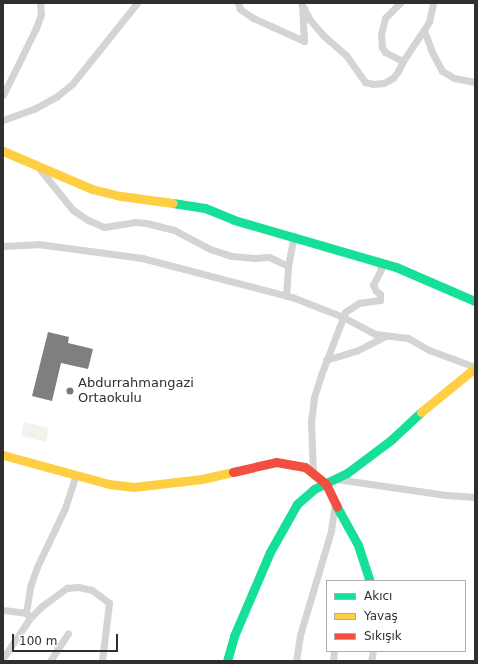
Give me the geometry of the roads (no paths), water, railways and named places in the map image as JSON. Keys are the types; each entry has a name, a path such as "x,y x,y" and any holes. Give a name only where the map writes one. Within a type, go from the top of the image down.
{"street":[{"path":"3,95 36,28 41,14 40,3"},
{"path":"3,120 34,109 56,97 73,83 137,3"},
{"path":"238,3 240,9 253,18 304,41 301,4"},
{"path":"400,3 385,18 381,34 382,47 385,52 403,61"},
{"path":"301,4 310,20 324,36 346,55 365,82 384,84 393,78 429,22 433,3"},
{"path":"424,30 432,52 442,71 454,78 475,82"},
{"path":"3,151 92,189 121,196 205,208 234,220 294,236 396,267 475,302"},
{"path":"37,165 73,210 88,220 104,227 135,222 146,223 174,230 210,249 232,256 255,258 269,257 288,266"},
{"path":"286,296 288,266 294,236"},
{"path":"3,246 38,244 142,258 286,296 343,317 375,334 408,338 429,350 475,367"},
{"path":"313,473 311,435 312,408 317,386 345,312 352,306 366,301 377,302 380,300 380,294 376,291 373,285 381,269 379,263"},
{"path":"326,360 356,350 386,336"},
{"path":"227,661 234,636 267,559 297,504 314,489 346,473 391,440 434,400 475,367"},
{"path":"3,455 109,484 134,487 202,479 276,462 298,465 313,473 326,484 335,504 358,545 369,577"},
{"path":"3,658 28,615 30,587 37,567 65,508 76,475"},
{"path":"336,479 446,495 475,497"},
{"path":"296,661 300,635 331,531 335,504"},
{"path":"3,610 28,615 67,588 78,587 92,590 109,603 102,661"},
{"path":"50,661 68,633"}],"place":[{"name":"Abdurrahmangazi Ortaokulu","path":"70,391"}]}
